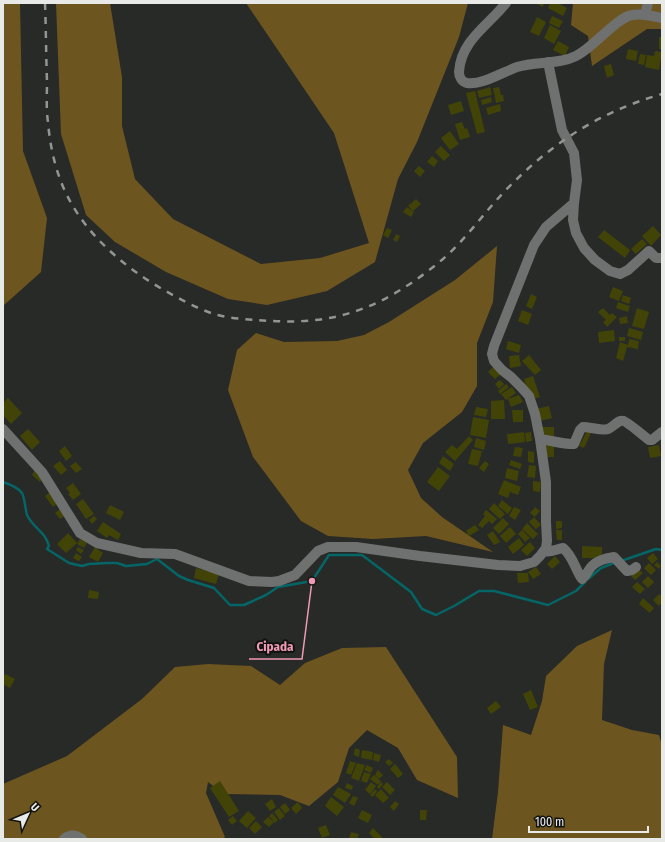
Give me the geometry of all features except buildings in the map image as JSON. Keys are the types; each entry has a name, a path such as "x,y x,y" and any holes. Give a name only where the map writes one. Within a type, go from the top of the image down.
{"street":[{"path":"506,3 470,41 464,50 459,69 460,78 467,82 476,82 491,78 510,69 526,64 565,60 575,57 630,15 645,15 662,18"},
{"path":"645,15 648,3"},
{"path":"548,62 562,130 574,153 577,180 573,220 576,233 584,248 595,260 610,272 620,274 625,273 649,251 656,258 662,258"},
{"path":"3,429 42,472 80,533 97,543 152,555 163,553 175,554 249,581 275,582 290,577 318,552 328,547 356,546 420,556 498,565 520,566 534,562 546,548 547,541 546,497 540,439 535,414 529,396 494,361 492,354 534,245 546,227 574,203"},
{"path":"540,439 571,445 574,444 580,430 584,428 608,429 624,420 649,440 652,440 662,432"},
{"path":"544,551 549,552 558,548 563,548 568,552 574,561 576,569 582,579 587,575 595,563 609,558 618,561 627,571 636,567"},
{"path":"64,839 71,835 82,839"}],"shaded area":[{"path":"3,3 20,3 23,151 47,218 41,272 3,306"},
{"path":"56,3 110,3 122,77 122,126 135,179 173,219 261,264 320,258 369,243 334,133 246,3 468,3 459,37 417,142 398,179 375,262 327,291 267,305 228,299 166,272 115,242 86,215 61,134"},
{"path":"573,3 662,3 662,29 647,29 592,66 588,36 571,25"},
{"path":"497,246 493,302 477,343 477,386 462,412 423,443 408,470 421,498 442,517 493,552 426,536 373,539 328,536 301,521 253,457 228,390 237,350 256,333 284,342 337,341 364,335 389,322 455,280"},
{"path":"612,630 604,664 602,720 632,730 659,735 662,745 662,839 492,839 498,792 503,725 531,735 542,701 546,676 577,646"},
{"path":"386,647 457,757 458,798 417,780 398,748 367,730 349,748 338,782 309,806 280,795 224,794 208,782 206,793 225,837 223,839 3,839 3,784 67,756 142,699 175,667 208,664 251,666 280,685 305,663 342,648"}],"waterway":[{"path":"3,482 16,487 22,493 27,515 45,537 49,546 47,549 69,563 82,566 89,564 117,563 126,566 147,564 157,559 179,576 214,588 230,605 244,605 266,595 278,587 312,581 329,555 362,555 411,592 422,609 436,615 479,591 494,591 548,605 576,591 585,582"},
{"path":"621,561 656,549 662,550"},
{"path":"588,579 601,568 616,562"}],"railway":[{"path":"45,3 47,117 52,152 61,183 78,215 98,240 135,272 192,305 216,315 228,317 282,321 307,321 344,315 368,307 391,296 423,275 443,259 504,192 539,159 596,120 639,101 662,94"}],"place":[{"name":"Cipada","path":"312,581"}]}
